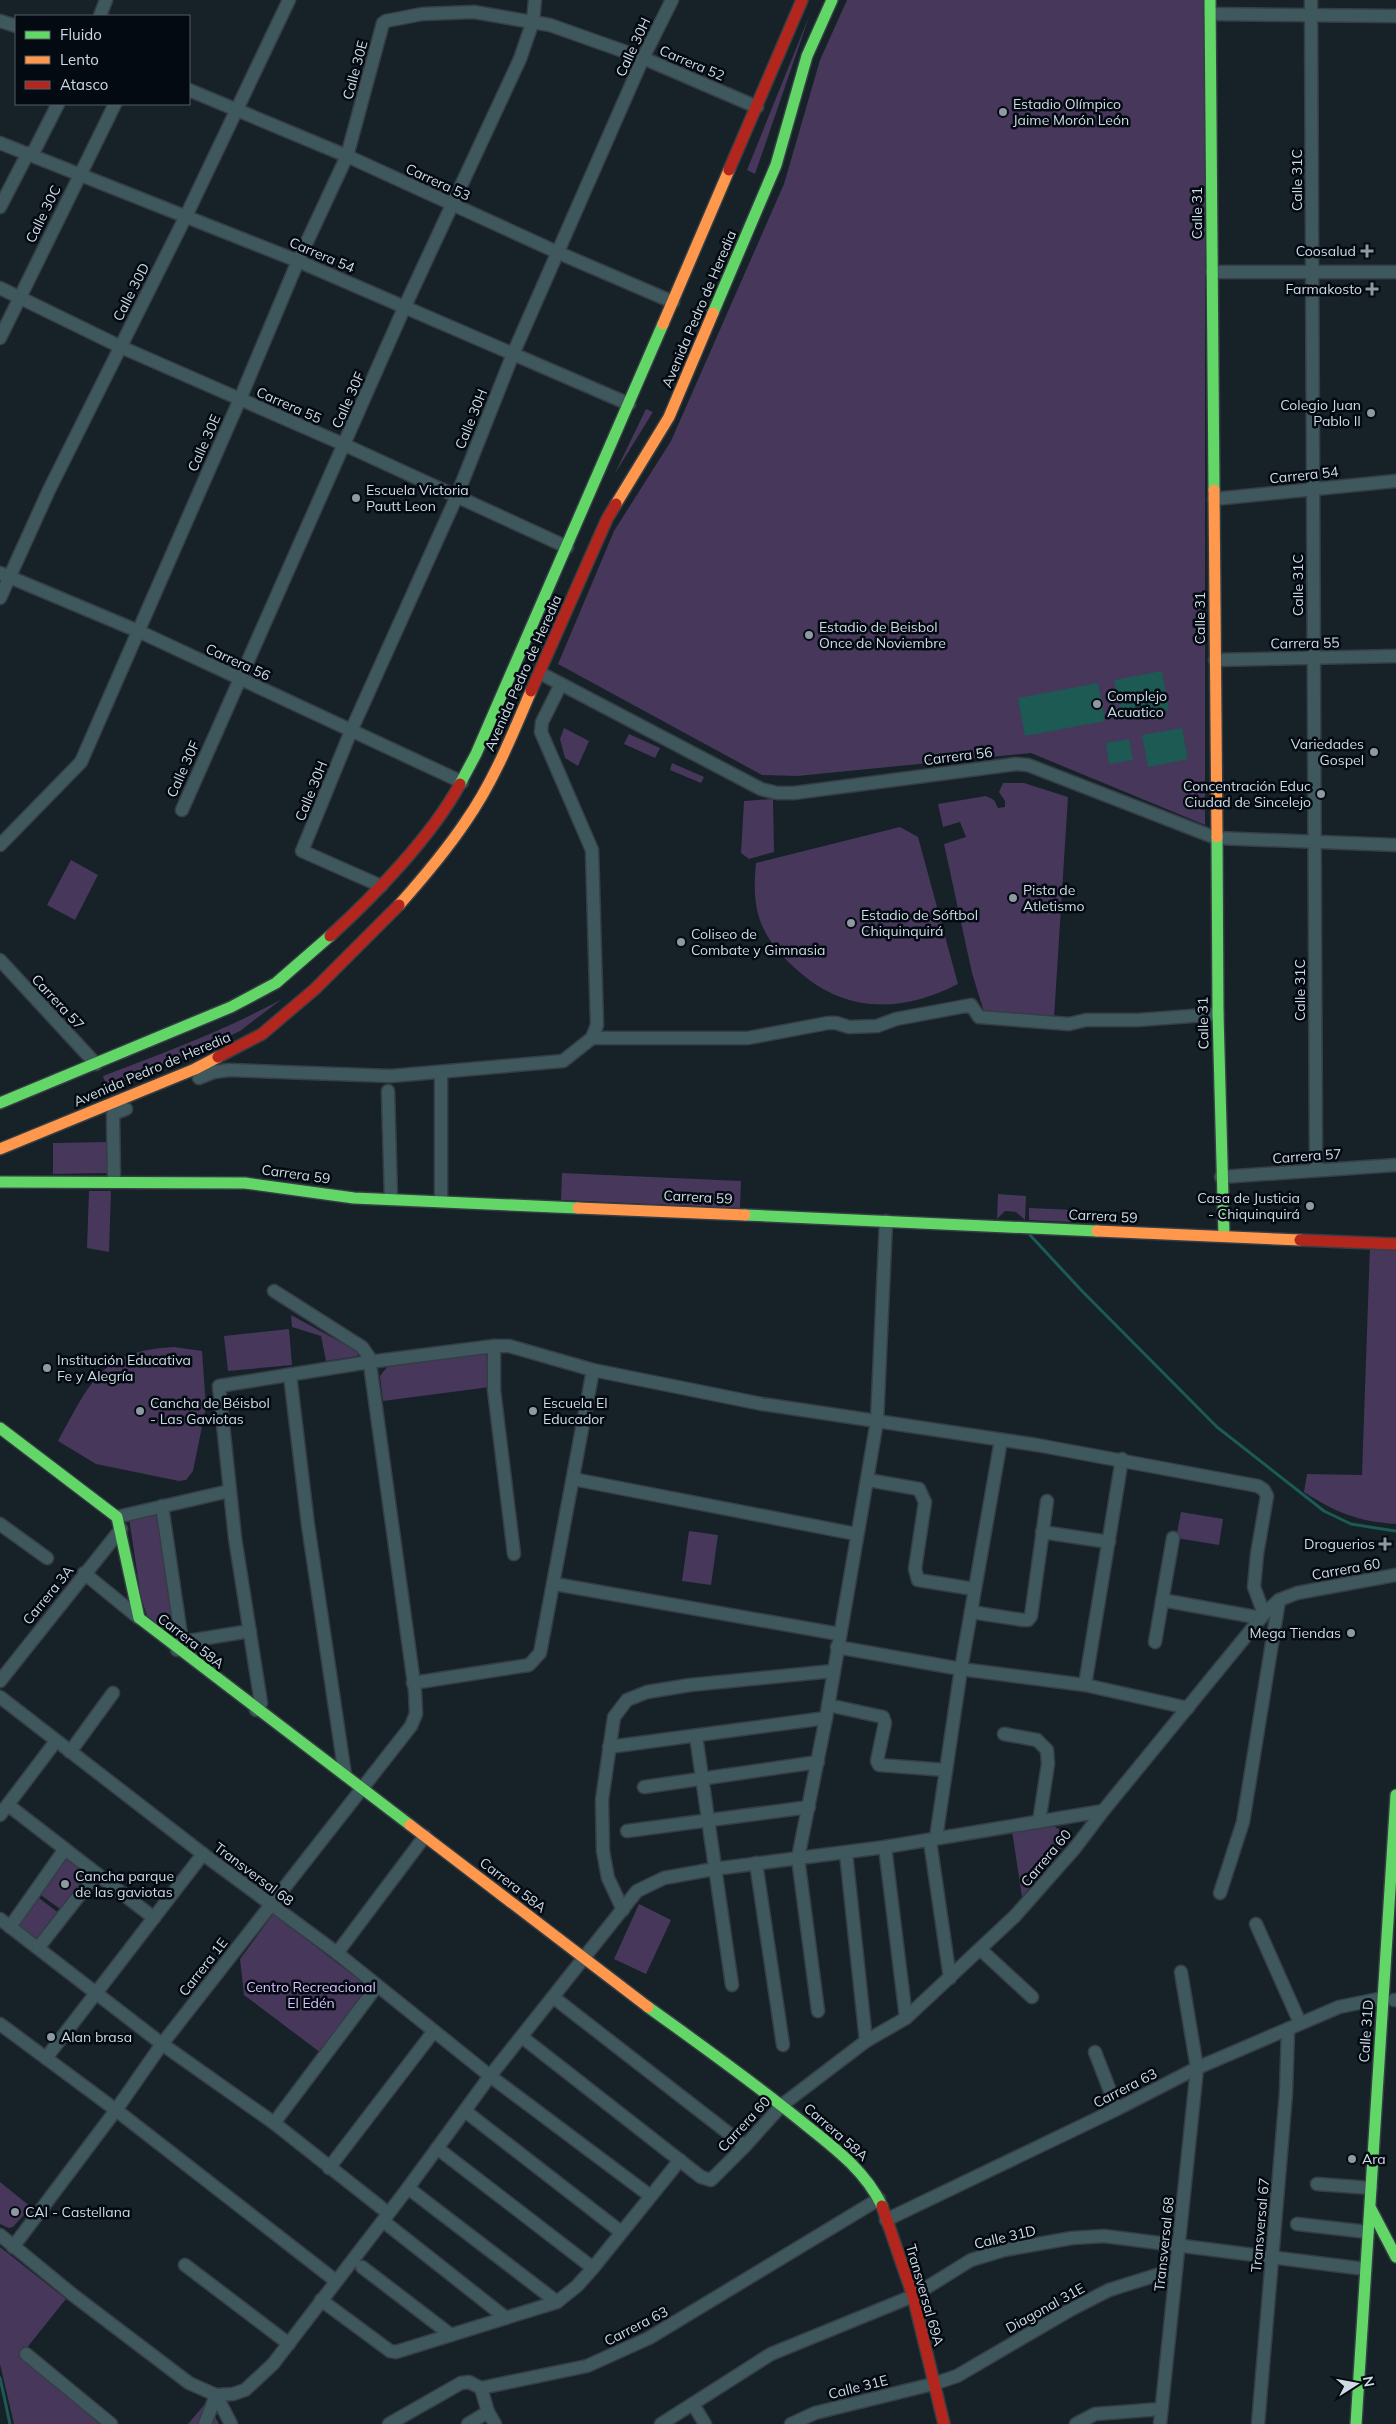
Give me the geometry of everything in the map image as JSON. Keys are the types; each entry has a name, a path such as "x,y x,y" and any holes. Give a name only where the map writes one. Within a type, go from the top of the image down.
{"main road":[{"name":"Avenida Pedro de Heredia","path":"0,1103 231,1008 276,983 351,917 381,886 443,811 462,782 567,547 802,0"},
{"name":"Avenida Pedro de Heredia","path":"0,1149 218,1059 262,1034 294,1008 386,918 453,841 496,770 607,519 669,417 776,165 808,56 832,0"},
{"name":"Calle 31","path":"1210,0 1216,838 1221,1177 1224,1236"},
{"name":"Carrera 59","path":"0,1182 245,1183 354,1198 1396,1244"},
{"path":"0,1428 119,1523"},
{"name":"Carrera 58A","path":"119,1523 140,1618 179,1646 256,1710 345,1775 583,1959 782,2105 850,2161 866,2180"},
{"name":"Calle 31D","path":"1356,2424 1371,2188 1391,1999 1396,1795"},
{"name":"Transversal 69A","path":"866,2180 879,2199 913,2296 944,2424"},
{"path":"1370,2205 1386,2243 1396,2257"}],"street":[{"path":"100,15 106,0"},
{"name":"Calle 30D","path":"0,598 4,575 186,216 289,0"},
{"name":"Calle 30H","path":"381,886 302,851 351,731 456,498 513,354 559,254 643,58 672,0"},
{"name":"Calle 31C","path":"1311,0 1316,1170"},
{"name":"Carrera 52","path":"383,24 386,21 422,14 534,12 564,29 643,58 756,107"},
{"name":"Calle 30F","path":"182,810 405,306 501,103 520,59 534,12"},
{"path":"1210,14 1396,16"},
{"path":"0,21 15,26"},
{"name":"Calle 30E","path":"0,845 81,762 240,399 298,261 347,156 383,24"},
{"name":"Carrera 53","path":"190,90 347,156 559,254 673,302"},
{"path":"0,207 57,105"},
{"name":"Calle 30C","path":"0,338 78,175 114,105"},
{"name":"Carrera 54","path":"0,143 298,261 630,404"},
{"path":"1212,272 1396,272"},
{"name":"Carrera 55","path":"0,288 121,347 345,445 456,498 567,547"},
{"name":"Carrera 54","path":"1214,499 1396,481"},
{"name":"Carrera 56","path":"4,575 138,631 239,680 462,782"},
{"name":"Carrera 55","path":"1215,660 1396,656"},
{"name":"Carrera 56","path":"540,673 761,790 777,793 794,793 922,775 1016,764 1028,765 1216,838 1396,845"},
{"path":"114,1181 113,1114 214,1072 251,1070 391,1076 441,1072 563,1061 592,1038 597,1025 592,850 541,732 542,722 561,684"},
{"name":"Carrera 57","path":"0,960 96,1064"},
{"path":"592,1038 748,1038 828,1023 836,1023 848,1027 877,1026 896,1019 971,1004 979,1017 1069,1024 1086,1020 1138,1020 1218,1014"},
{"path":"441,1072 441,1202"},
{"path":"388,1091 391,1199"},
{"name":"Carrera 57","path":"1221,1177 1396,1165"},
{"path":"818,2011 798,1858 826,1718 856,1534 868,1480 877,1421 886,1221"},
{"path":"274,1291 362,1347 369,1362 413,1683 529,1664 536,1660 540,1653 555,1584 593,1370"},
{"path":"494,1346 494,1390 514,1554"},
{"path":"256,1710 262,1703 229,1491 219,1386 369,1362 494,1346 524,1349 559,1362 593,1370 762,1404 1122,1459 1258,1486 1264,1490 1267,1496 1257,1554 1254,1587 1262,1616 1162,1600"},
{"path":"290,1375 308,1524 345,1775"},
{"path":"950,1978 933,1840 1000,1440"},
{"path":"1085,1685 1122,1459"},
{"path":"574,1479 856,1534"},
{"path":"868,1480 919,1489 922,1492 925,1502 915,1569 918,1580 974,1589"},
{"path":"119,1523 162,1506 229,1491"},
{"path":"971,1612 1028,1620 1031,1616 1047,1501"},
{"path":"162,1506 179,1646 250,1631"},
{"name":"Carrera 3A","path":"0,1681 84,1573 119,1523"},
{"path":"0,1524 47,1558"},
{"path":"1042,1532 1109,1542"},
{"path":"1155,1642 1173,1538"},
{"name":"Carrera 58A","path":"84,1573 140,1618"},
{"name":"Carrera 60","path":"680,2160 701,2176 711,2180 782,2105 866,2041 906,2018 981,1950 1038,1892 1262,1616 1279,1600 1297,1593 1396,1575"},
{"path":"555,1584 840,1634"},
{"path":"1220,1893 1243,1822 1279,1600"},
{"path":"837,1647 961,1669 1085,1685 1188,1708"},
{"path":"623,1910 608,1878 604,1851 602,1800 614,1717 627,1700 647,1692 834,1671"},
{"name":"Carrera 1E","path":"13,2247 116,2110 162,2044 411,1726 416,1707 413,1683"},
{"path":"70,1752 113,1693"},
{"name":"Transversal 68","path":"0,1697 270,1905 337,1953 490,2076 649,2196"},
{"path":"828,1705 883,1717 885,1722 877,1760 879,1765 946,1770"},
{"path":"609,1747 826,1718"},
{"path":"1004,1734 1037,1740 1047,1750 1048,1764 1039,1822"},
{"path":"696,1736 732,1985"},
{"path":"56,1742 4,1810 66,1849 154,1918"},
{"path":"644,1786 818,1762"},
{"path":"627,1831 809,1807"},
{"path":"0,2235 189,2383 216,2395 233,2394 245,2390 262,2376 289,2344 408,2188 490,2076 623,1910 636,1890 664,1878 714,1869 885,1848 1103,1811"},
{"path":"337,1953 425,1836"},
{"path":"885,1848 906,2018"},
{"path":"66,1849 5,1923 162,2044 274,2123 506,2318"},
{"path":"846,1853 866,2041"},
{"path":"46,2058 203,1854"},
{"path":"756,1863 782,2046"},
{"path":"38,1948 96,1874"},
{"name":"Transversal 67","path":"1256,1924 1294,2026 1286,2093 1258,2424"},
{"path":"981,1950 1032,1997"},
{"name":"Transversal 68","path":"1160,2424 1196,2068 1181,1972"},
{"path":"274,2123 377,1986"},
{"path":"553,1997 745,2146"},
{"name":"Carrera 63","path":"886,2220 1117,2109 1196,2068 1339,2007 1391,1999"},
{"path":"0,2024 116,2110 336,2281"},
{"path":"329,2168 434,2032"},
{"path":"322,2300 390,2351 451,2335 557,2302 577,2286 593,2268 649,2196 680,2160 522,2036"},
{"path":"1095,2052 1117,2109"},
{"path":"465,2111 621,2232"},
{"path":"437,2148 593,2268"},
{"path":"1317,2184 1371,2188"},
{"path":"408,2188 557,2302"},
{"name":"Carrera 63","path":"390,2424 454,2385 469,2382 480,2388 587,2366 649,2338 879,2199"},
{"path":"1297,2224 1368,2232"},
{"name":"Calle 31D","path":"661,2424 771,2354 913,2296 971,2260 1004,2250 1072,2238 1104,2236 1365,2269"},
{"path":"185,2265 289,2344"},
{"path":"362,2267 451,2335"},
{"name":"Diagonal 31E","path":"933,2384 957,2376 1062,2314 1110,2290 1176,2269"},
{"path":"26,2354 111,2424"},
{"name":"Calle 31E","path":"791,2424 815,2413 933,2384"},
{"path":"480,2388 488,2412 495,2424"},
{"path":"205,2424 216,2395"},
{"path":"216,2395 231,2424"},
{"path":"693,2404 705,2424"},
{"path":"1076,2424 1095,2414 1161,2409"},
{"path":"468,2424 488,2412"}],"green space":[{"path":"847,0 1205,0 1205,825 1031,753 797,776 762,775 558,664 614,531 671,441 784,184 820,60"},
{"path":"810,14 755,174 747,170"},
{"path":"646,409 653,412 614,475"},
{"path":"564,728 589,741 578,766 565,758 560,739"},
{"path":"629,734 660,748 655,758 624,744"},
{"path":"672,763 704,777 701,783 670,770"},
{"path":"1003,783 1024,783 1068,797 1054,1018 984,1012 972,973 944,844 966,837 960,822 943,827 938,804 986,796 994,800 998,808 1005,807 1005,801 999,792"},
{"path":"773,799 774,852 749,859 741,853 744,801"},
{"name":"Estadio de Sóftbol Chiquinquirá","path":"900,827 918,837 958,984 937,994 895,1004 874,1004 854,1001 834,994 815,984 784,957 766,934 757,909 755,896 756,863"},
{"path":"71,860 98,875 75,920 47,905"},
{"path":"282,999 240,1031 197,1052 107,1088 103,1076 216,1031"},
{"path":"107,1142 108,1173 53,1174 53,1143"},
{"path":"562,1173 741,1181 740,1208 561,1200"},
{"path":"89,1191 111,1191 109,1252 87,1248"},
{"path":"998,1194 1026,1196 1025,1220 1016,1212 1005,1211 997,1219"},
{"path":"1029,1208 1074,1210 1073,1222 1029,1220"},
{"path":"1370,1246 1396,1248 1396,1524 1370,1521 1348,1515 1304,1492 1307,1474 1362,1475"},
{"path":"291,1315 357,1351 358,1356 326,1361 321,1336 292,1327"},
{"path":"289,1329 292,1365 228,1371 224,1336"},
{"name":"Cancha de Béisbol - Las Gaviotas","path":"174,1347 202,1351 206,1407 193,1471 186,1480 179,1481 96,1464 58,1441 90,1386 113,1363 129,1355"},
{"path":"486,1353 490,1387 383,1401 380,1376 387,1367"},
{"path":"161,1512 179,1641 148,1618 141,1598 129,1518"},
{"path":"1181,1512 1223,1519 1219,1545 1176,1538"},
{"path":"689,1531 718,1535 711,1585 682,1581"},
{"path":"1052,1825 1062,1831 1064,1840 1062,1847 1022,1897 1012,1831"},
{"name":"Cancha parque de las gaviotas","path":"65,1855 92,1875 63,1911 38,1893"},
{"path":"35,1895 60,1914 39,1942 14,1922"},
{"path":"639,1904 671,1920 646,1974 614,1959"},
{"name":"Centro Recreacional El Edén","path":"273,1914 370,1988 321,2053 244,1995 240,1959"},
{"path":"0,2182 31,2207 13,2227 9,2228 0,2224"},
{"path":"0,2247 66,2299 21,2355 105,2424 14,2424 0,2364"},
{"path":"204,2405 213,2413 219,2424 188,2424"}],"shaded area":[{"path":"1162,671 1169,710 1122,719 1114,680"},
{"path":"1098,683 1105,721 1025,736 1018,698"},
{"path":"1182,728 1188,759 1148,767 1142,735"},
{"path":"1129,739 1133,760 1109,764 1106,743"}],"waterway":[{"path":"1030,1235 1082,1291 1217,1427 1324,1511 1351,1524 1395,1531"},
{"path":"0,2378 10,2424"}],"traffic: fast":[{"path":"713,313 776,165 807,56 832,0"},
{"path":"1210,0 1214,490"},
{"path":"460,784 476,754 663,324"},
{"path":"1217,837 1218,1014 1224,1236"},
{"path":"0,1103 231,1007 276,983 330,936"},
{"path":"0,1182 245,1183 354,1198 578,1208"},
{"path":"745,1215 1097,1231"},
{"path":"0,1428 117,1517 139,1618 410,1825"},
{"path":"1356,2424 1396,1795"},
{"path":"648,2007 749,2080 829,2143 868,2182 882,2206"},
{"path":"1371,2209 1396,2257"}],"traffic: slow":[{"path":"663,324 729,170"},
{"path":"616,504 669,417 713,313"},
{"path":"1214,490 1217,837"},
{"path":"399,905 442,854 476,806 502,758 531,691"},
{"path":"0,1149 195,1069 218,1057"},
{"path":"578,1208 745,1215"},
{"path":"1097,1231 1300,1240"},
{"path":"410,1825 648,2007"}],"traffic: jam":[{"path":"729,170 802,0"},
{"path":"531,691 607,519 616,504"},
{"path":"330,936 401,865 434,824 460,784"},
{"path":"218,1057 262,1034 315,989 399,905"},
{"path":"1300,1240 1396,1244"},
{"path":"882,2206 913,2296 944,2424"}],"place":[{"name":"Estadio Olímpico Jaime Morón León","path":"1003,112"},
{"name":"Coosalud","path":"1367,251"},
{"name":"Farmakosto","path":"1372,289"},
{"name":"Colegio Juan Pablo II","path":"1371,413"},
{"name":"Escuela Victoria Pautt Leon","path":"356,498"},
{"name":"Estadio de Beisbol Once de Noviembre","path":"809,635"},
{"name":"Complejo Acuatico","path":"1097,704"},
{"name":"Variedades Gospel","path":"1374,752"},
{"name":"Concentración Educ Ciudad de Sincelejo","path":"1321,794"},
{"name":"Pista de Atletismo","path":"1013,898"},
{"name":"Estadio de Sóftbol Chiquinquirá","path":"851,923"},
{"name":"Coliseo de Combate y Gimnasia","path":"681,942"},
{"name":"Casa de Justicia - Chiquinquirá","path":"1310,1206"},
{"name":"Institución Educativa Fe y Alegría","path":"47,1368"},
{"name":"Cancha de Béisbol - Las Gaviotas","path":"140,1411"},
{"name":"Escuela El Educador","path":"533,1411"},
{"name":"Droguerios","path":"1385,1544"},
{"name":"Mega Tiendas","path":"1351,1633"},
{"name":"Cancha parque de las gaviotas","path":"65,1884"},
{"name":"Alan brasa","path":"51,2037"},
{"name":"Ara","path":"1352,2159"},
{"name":"CAI - Castellana","path":"15,2212"}]}
